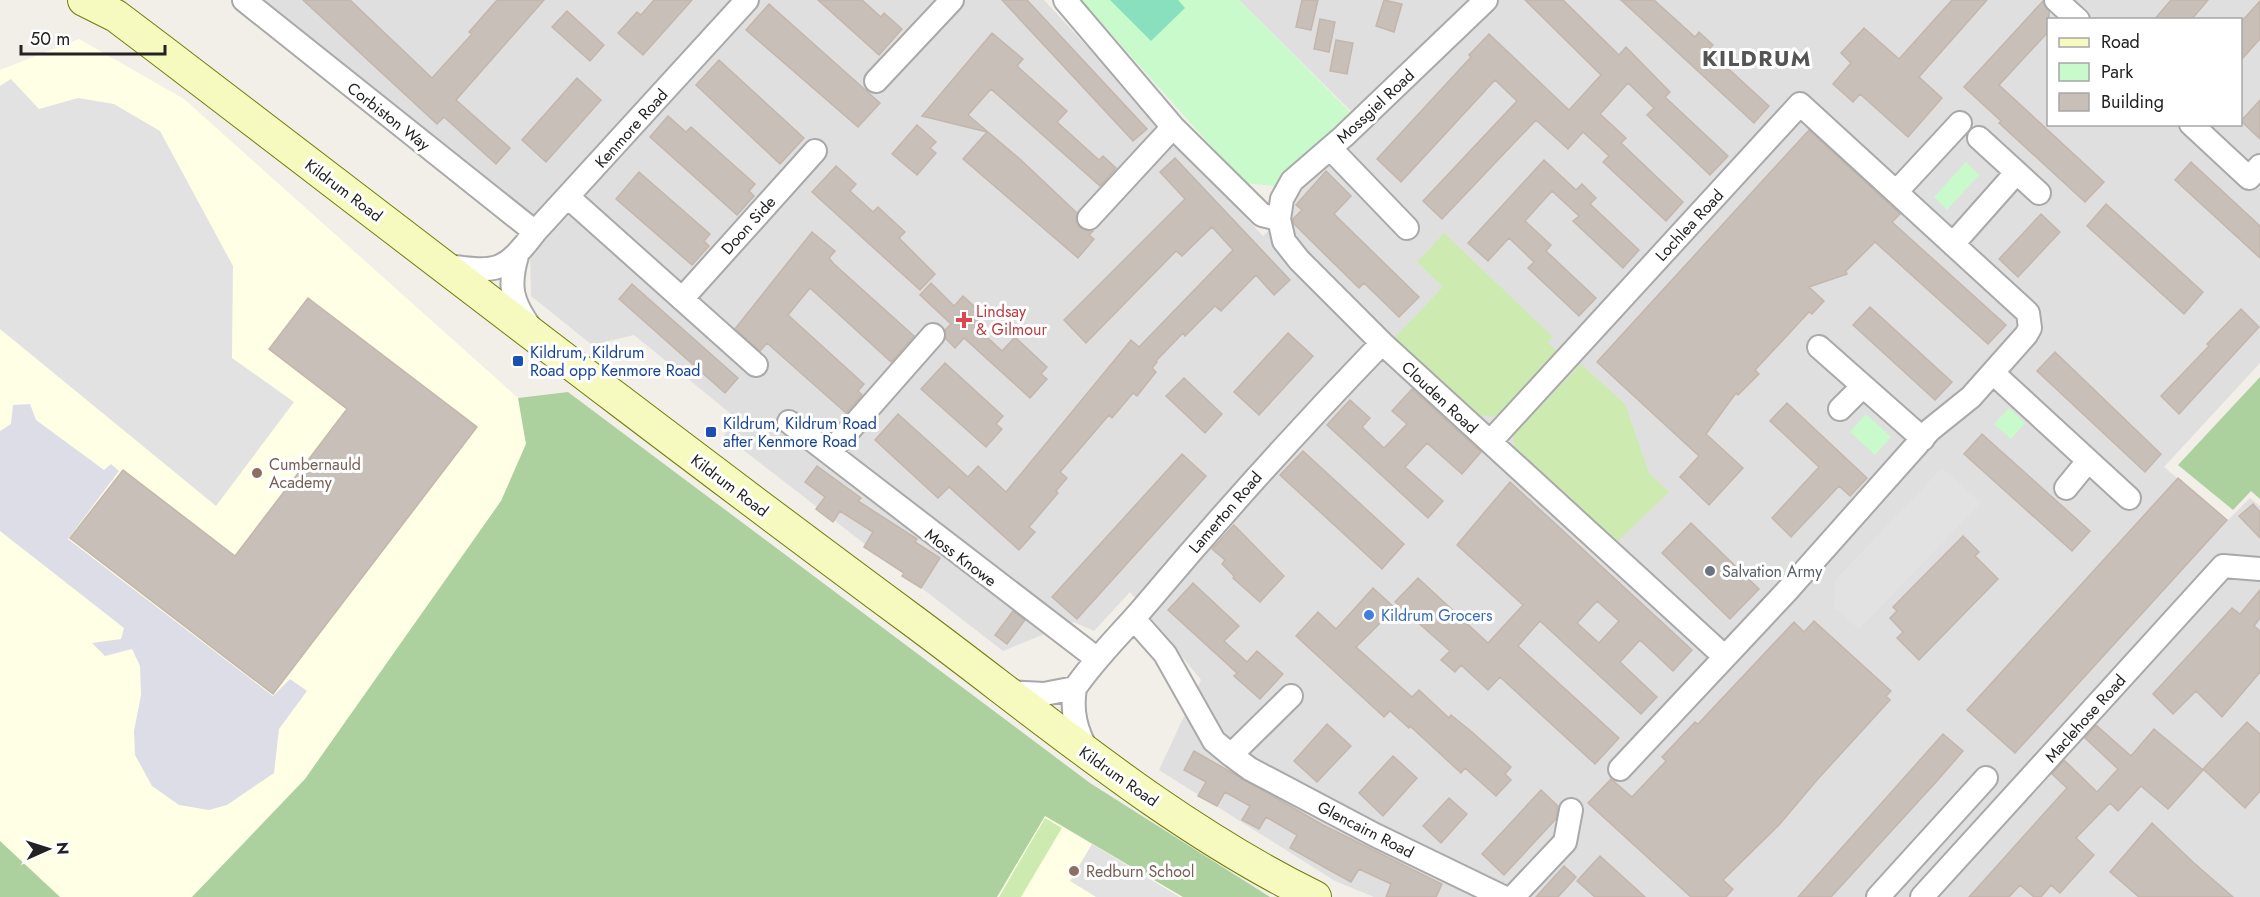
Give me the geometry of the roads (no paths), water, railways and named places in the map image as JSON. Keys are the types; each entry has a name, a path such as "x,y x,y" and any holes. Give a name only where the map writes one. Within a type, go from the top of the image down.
{"street":[{"name":"Kildrum Road","path":"84,0 116,16 696,460 1008,692 1092,758 1196,830 1315,897"},
{"name":"Kildrum Road","path":"121,0 161,50"},
{"name":"Corbiston Way","path":"244,0 535,232"},
{"name":"Kenmore Road","path":"444,266 494,270 506,265 517,256 535,232 747,0"},
{"path":"876,81 952,0"},
{"path":"1065,0 1173,127 1262,215 1279,219"},
{"name":"Mossgiel Road","path":"1279,219 1282,199 1292,181 1486,0"},
{"path":"2056,0 2076,18"},
{"name":"Lochlea Road","path":"1490,442 1800,104 2028,313 2030,328 2026,335 1971,397 1926,435"},
{"path":"1897,191 1960,123"},
{"path":"2193,126 2249,178 2260,166"},
{"path":"1089,218 1173,127"},
{"path":"1979,138 2038,193"},
{"path":"1330,148 1407,228"},
{"name":"Doon Side","path":"682,299 815,152"},
{"path":"1953,244 2016,172"},
{"path":"568,198 756,365"},
{"name":"Clouden Road","path":"1279,219 1284,240 1299,260 1382,343 1725,657"},
{"name":"Kenmore Road","path":"517,256 512,273 516,306 539,340"},
{"path":"830,452 933,335"},
{"name":"Lamerton Road","path":"1075,688 1096,658 1134,619 1228,507 1382,343"},
{"path":"1620,769 1926,435 1863,386 1819,347"},
{"path":"1993,373 2129,498"},
{"path":"1840,409 1863,386"},
{"name":"Moss Knowe","path":"789,422 830,452 920,526 1096,658"},
{"path":"2066,488 2088,461"},
{"name":"Maclehose Road","path":"1923,897 2223,566 2260,569"},
{"name":"Glencairn Road","path":"1134,619 1165,654 1215,741 1231,755 1250,769 1364,830 1503,897"},
{"path":"1008,692 1044,694 1075,688 1073,701 1077,727 1092,758"},
{"path":"1231,755 1291,696"},
{"path":"1878,897 1986,778"},
{"path":"1513,897 1565,842 1571,810"},
{"path":"1921,849 1947,870"}],"place":[{"name":"Lindsay & Gilmour","path":"964,320"},
{"name":"Kildrum, Kildrum Road opp Kenmore Road","path":"518,361"},
{"name":"Kildrum, Kildrum Road after Kenmore Road","path":"711,432"},
{"name":"Cumbernauld Academy","path":"257,473"},
{"name":"Salvation Army","path":"1710,571"},
{"name":"Kildrum Grocers","path":"1369,615"},
{"name":"Redburn School","path":"1074,871"}],"district":[{"name":"KILDRUM","path":"1757,58"}]}
